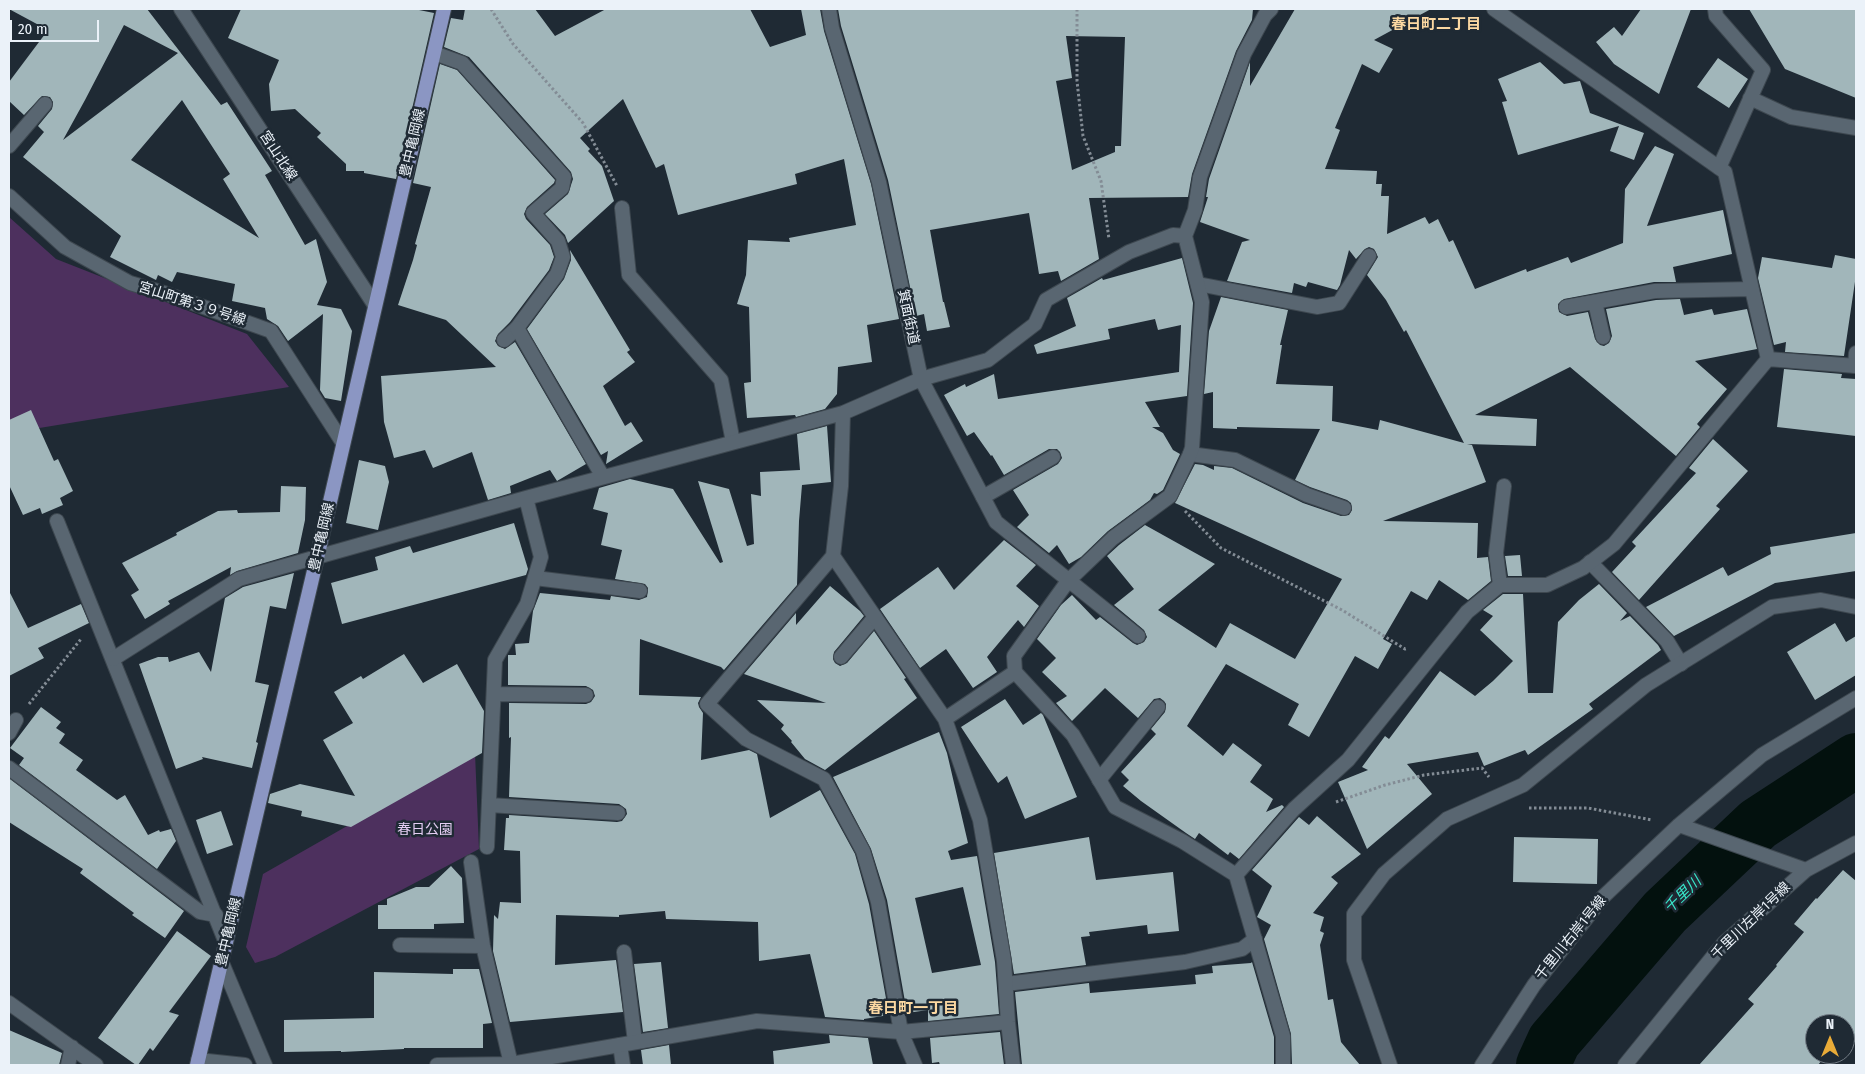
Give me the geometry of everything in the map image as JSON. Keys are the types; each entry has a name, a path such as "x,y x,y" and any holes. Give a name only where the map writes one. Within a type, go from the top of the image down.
{"main road":[{"name":"豊中亀岡線","path":"197,1062 317,558 374,304 444,9"}],"street":[{"name":"宮山北線","path":"181,9 374,304"},
{"name":"箕面街道","path":"829,9 832,28 879,182 921,379 996,522 1138,636"},
{"path":"1271,9 1265,15 1244,54 1200,177 1195,210 1186,236 1202,302 1192,448 1190,454 1170,496 1113,538 1068,581 1014,656 1015,672 1073,736 1115,807 1182,841 1236,875 1283,1036 1284,1065"},
{"path":"1494,9 1725,172 1768,358"},
{"path":"1715,9 1716,16 1763,70 1719,168"},
{"path":"434,53 462,63 564,177 562,188 532,213 558,241 563,257 557,274 517,328 504,340"},
{"path":"1750,98 1791,117 1856,128"},
{"path":"9,146 44,104"},
{"name":"宮山町第３９号線","path":"9,196 65,248 130,283 271,330 343,443"},
{"path":"622,208 629,274 721,380 733,442"},
{"path":"113,659 240,579 526,498 843,413 921,379 988,360 1035,324 1046,300 1129,252 1173,235 1186,236"},
{"path":"1198,284 1317,307 1339,302 1369,256"},
{"path":"1566,307 1655,291 1752,289"},
{"path":"1595,302 1603,337"},
{"path":"517,328 603,477"},
{"path":"1768,358 1856,362"},
{"path":"1236,875 1294,809 1348,760 1467,612 1500,585 1547,585 1583,568 1614,544 1768,358"},
{"path":"843,413 841,486 833,556 707,704 746,739 824,779 863,851 878,902 901,1032 915,1065"},
{"path":"1190,454 1235,460 1308,495 1344,508"},
{"path":"983,497 1053,457"},
{"path":"1500,585 1496,553 1504,486"},
{"path":"487,846 495,660 527,604 541,557 526,498"},
{"path":"57,521 226,943"},
{"path":"833,556 945,719 980,820 1004,960 1013,1065"},
{"path":"1590,562 1667,641 1681,664"},
{"path":"535,578 640,591"},
{"path":"1390,1065 1354,960 1354,914 1384,874 1447,820 1523,785 1646,685 1772,607 1821,600 1856,607"},
{"path":"840,657 875,616"},
{"path":"945,719 1015,672"},
{"path":"494,694 586,695"},
{"name":"千里川右岸1号線","path":"1482,1065 1534,985 1603,897 1679,825 1762,755 1856,698"},
{"path":"1099,780 1158,708"},
{"path":"9,733 16,720"},
{"path":"9,768 200,912 216,915"},
{"path":"489,805 618,813"},
{"path":"1679,825 1806,870"},
{"name":"千里川左岸1号線","path":"1625,1065 1724,943 1806,870 1856,843"},
{"path":"471,862 483,946 511,1064"},
{"path":"1006,984 1186,962 1242,949 1255,939"},
{"path":"400,945 483,946"},
{"path":"624,952 635,1042"},
{"path":"222,963 265,1065"},
{"path":"9,1003 96,1065"},
{"path":"437,1065 511,1064 757,1022 901,1032 1008,1022"},
{"path":"620,1044 623,1065"},
{"path":"68,1065 72,1048"},
{"path":"197,1062 246,1065"}],"path":[{"path":"491,9 513,44 583,123 622,196 622,208"},
{"path":"1077,9 1077,81 1082,136 1101,181 1112,262"},
{"path":"1170,496 1221,548 1342,610 1405,650 1414,645"},
{"path":"16,720 79,640 100,627"},
{"path":"1330,804 1385,785 1424,775 1482,768 1517,808 1588,808 1679,825"}],"green space":[{"path":"9,217 56,259 247,334 289,387 9,433"},
{"name":"春日公園","path":"475,753 479,849 275,957 255,963 246,947 263,874"}],"building":[{"path":"9,9 147,9 221,105 227,102 272,171 265,175 305,245 316,239 327,282 317,305 341,309 352,331 341,401 325,398 320,390 323,314 288,341 278,326 267,319 265,308 232,301 235,284 177,272 172,282 158,275 156,280 110,257 121,236 23,157 44,132 38,126 52,109 53,102 50,97 42,96 24,115 9,101 9,82 48,30","holes":["124,25 178,53 63,140 85,100","182,100 230,174 223,179 259,238 131,160"]},
{"path":"241,9 414,9 434,13 396,179 364,173 364,171 346,171 346,164 317,137 321,133 295,109 271,111 269,84 279,60 228,38"},
{"path":"465,9 535,9 555,36 606,9 750,9 770,47 806,35 801,9 820,9 824,31 871,184 899,319 867,325 872,362 838,367 837,394 825,409 796,417 795,415 747,418 744,383 751,382 749,307 737,304 746,275 748,240 790,242 789,238 856,225 844,159 795,174 797,184 678,215 664,164 656,168 623,99 580,138 590,149 588,151 602,166 614,201 568,243 565,235 545,214 568,194 573,179 571,172 469,57 444,47 451,18 463,20"},
{"path":"838,9 1253,9 1252,20 1236,51 1192,174 1188,197 1089,198 1099,259 1061,281 1058,271 1039,274 1029,213 930,230 943,302 950,327 927,331 924,314 916,316 888,180 841,26","holes":["1066,36 1125,37 1121,146 1115,146 1115,152 1072,170 1056,81 1072,78"]},
{"path":"1295,9 1431,9 1374,40 1393,49 1379,73 1362,64 1335,128 1340,130 1325,169 1377,171 1376,184 1382,184 1381,196 1389,196 1387,234 1425,217 1429,224 1438,219 1449,242 1453,240 1475,289 1526,269 1527,272 1568,257 1571,263 1623,243 1625,189 1655,146 1674,154 1647,226 1723,210 1732,254 1673,267 1676,282 1654,282 1564,299 1558,304 1559,312 1567,316 1588,312 1595,339 1600,345 1604,346 1609,343 1612,336 1606,309 1656,300 1680,299 1684,315 1712,309 1714,315 1747,309 1757,349 1695,361 1727,389 1697,424 1700,427 1676,456 1570,367 1475,415 1537,419 1536,446 1467,444 1472,445 1486,482 1383,521 1478,523 1477,558 1488,557 1491,581 1468,600 1439,580 1427,600 1411,591 1383,639 1392,644 1378,669 1355,656 1309,737 1288,725 1299,704 1226,664 1187,726 1223,756 1233,743 1262,765 1250,782 1273,799 1266,812 1282,805 1284,807 1239,859 1230,852 1228,855 1199,833 1195,839 1123,786 1129,780 1121,772 1156,734 1151,729 1165,712 1166,704 1164,701 1160,698 1154,699 1138,718 1105,688 1072,721 1056,703 1067,696 1042,672 1056,658 1037,639 1061,605 1072,595 1096,620 1100,617 1137,645 1144,642 1147,637 1144,630 1114,605 1134,589 1107,556 1145,525 1215,564 1158,610 1216,648 1230,623 1295,659 1342,579 1175,503 1195,464 1214,470 1214,466 1232,468 1303,503 1341,516 1349,515 1352,510 1351,503 1347,500 1295,480 1320,429 1213,428 1213,392 1204,394 1209,331 1221,297 1288,310 1280,345 1282,345 1276,384 1333,386 1332,421 1378,430 1380,420 1464,443 1406,330 1404,332 1386,300 1367,275 1378,257 1374,249 1369,247 1365,249 1356,259 1349,250 1337,290 1308,282 1306,287 1294,283 1292,293 1227,281 1242,242 1250,240 1200,222 1208,197 1206,197 1209,179 1250,62 1250,86"},
{"path":"1641,9 1691,9 1659,94 1614,64 1596,42 1614,27 1622,36"},
{"path":"1749,9 1856,9 1856,98 1785,69"},
{"path":"1718,58 1748,79 1729,108 1697,87"},
{"path":"1540,62 1564,84 1580,81 1590,113 1644,133 1634,160 1610,151 1619,126 1518,155 1502,102 1507,101 1498,79"},
{"path":"440,64 457,70 555,180 527,207 524,214 526,219 550,245 554,257 549,270 510,322 498,334 495,341 498,346 505,349 515,342 586,464 557,481 550,470 510,486 511,493 488,500 472,452 433,468 425,450 394,458 384,422 381,376 496,367 446,320 398,305 413,260 417,245 415,244 431,187 413,183"},
{"path":"570,250 630,350 627,352 635,362 603,386 625,426 631,422 643,441 606,464 608,451 601,455 527,329 564,279 571,260"},
{"path":"1835,255 1856,259 1856,275 1844,356 1785,352 1786,342 1774,345 1758,278 1762,257 1832,268"},
{"path":"1182,258 1193,303 1187,396 1145,402 1160,427 1152,427 1163,433 1173,450 1180,454 1163,490 1157,494 1154,493 1150,500 1108,531 1081,557 1069,564 1057,545 1049,553 1017,527 1029,515 1013,490 1058,464 1062,458 1060,452 1057,449 1049,449 1004,475 992,455 974,432 967,436 944,395 965,384 966,387 994,374 998,399 1179,372 1181,325 1158,330 1155,319 1108,329 1110,339 1037,354 1034,345 1076,326 1067,298 1102,278 1103,280"},
{"path":"1784,369 1842,374 1841,378 1856,379 1856,436 1777,427"},
{"path":"31,410 54,461 58,459 73,491 60,498 63,505 42,514 40,508 23,515 9,485 9,420"},
{"path":"827,426 831,482 802,485 797,585 724,670 721,667 640,639 639,695 701,697 698,703 703,713 701,760 749,750 757,754 770,818 820,790 855,854 869,904 889,1015 864,1020 825,1017 810,954 759,961 758,922 666,919 665,911 619,915 619,917 556,915 555,965 616,960 623,1012 510,1022 493,951 494,915 498,919 500,902 521,903 520,851 504,850 506,818 509,818 509,815 617,822 622,821 627,814 626,809 619,804 509,797 511,737 509,738 509,703 586,704 591,702 595,696 593,690 586,686 508,685 508,655 516,655 515,644 529,643 533,611 540,593 610,600 611,596 639,600 647,597 648,588 645,584 615,579 622,550 601,545 608,513 593,509 599,488 630,479 673,489 720,563 723,562 698,481 729,489 747,546 754,544 751,494 761,496 760,472 800,470 797,434"},
{"path":"1713,439 1748,471 1716,506 1720,509 1639,600 1612,572 1636,546 1632,542 1696,473 1689,468"},
{"path":"359,460 385,466 389,482 378,530 346,523"},
{"path":"281,486 306,487 305,520 298,553 237,571 230,575 231,567 168,601 170,604 145,619 131,595 139,590 122,563 177,535 176,533 218,511 237,510 238,513 280,512"},
{"path":"514,523 528,569 526,575 342,624 331,583 378,570 375,557 410,546 413,553"},
{"path":"1856,533 1856,571 1775,583 1674,636 1646,607 1723,567 1728,576 1771,554 1770,547"},
{"path":"1004,540 1036,565 1016,586 1039,606 1024,627 1018,620 987,657 997,672 973,688 946,649 920,668 880,609 938,567 954,590"},
{"path":"1520,555 1522,576 1508,576 1505,556"},
{"path":"294,573 286,609 270,606 255,682 269,685 252,768 202,757 203,759 176,769 139,664 158,657 168,657 169,662 199,652 211,672 225,598 243,587"},
{"path":"1599,584 1627,613 1620,621 1630,616 1661,650 1589,704 1593,709 1528,755 1525,750 1484,766 1478,752 1407,764 1432,794 1367,849 1338,782 1368,770 1362,767 1385,736 1389,739 1440,671 1475,696 1513,661 1480,630 1493,616 1483,610 1503,594 1523,594 1528,693 1553,693 1558,622 1579,600"},
{"path":"830,586 864,616 834,652 833,659 835,663 840,666 847,663 874,631 906,678 904,679 917,698 825,770 805,759 781,729 784,725 757,700 826,703 744,674 796,613 796,625"},
{"path":"9,591 28,628 81,604 89,623 38,648 44,658 9,676"},
{"path":"1835,623 1846,642 1856,636 1856,675 1815,700 1787,652"},
{"path":"404,654 423,683 457,664 484,711 482,753 351,827 301,816 302,811 268,803 270,794 300,784 355,796 323,740 353,723 334,692 361,676 363,679"},
{"path":"1005,699 1023,725 1041,713 1043,715 1077,797 1025,819 1007,776 998,783 961,727"},
{"path":"41,707 61,722 56,728 65,734 59,743 83,760 76,770 117,800 125,795 148,835 159,830 160,832 171,829 176,841 157,869 19,765 24,758 10,748"},
{"path":"939,732 947,753 968,843 948,851 951,860 977,856 995,962 999,1014 928,1021 928,1010 907,1013 887,900 871,849 833,777","holes":["963,887 981,965 932,973 915,898"]},
{"path":"10,779 184,911 165,938 132,915 134,913 80,873 83,869 9,822"},
{"path":"221,811 233,845 207,854 196,820"},
{"path":"1317,816 1361,854 1331,877 1338,883 1313,913 1324,917 1320,931 1324,933 1320,945 1328,1000 1333,999 1341,1042 1360,1065 1292,1065 1291,1034 1264,939 1271,925 1257,917 1272,886 1252,870 1299,817 1309,825"},
{"path":"1089,837 1096,880 1173,872 1179,931 1148,934 1147,925 1089,932 1090,936 1081,937 1086,965 1014,974 994,853"},
{"path":"1514,837 1598,839 1597,884 1513,882"},
{"path":"451,866 462,878 464,923 434,924 434,929 378,929 378,905 387,905 387,899 416,887 429,887"},
{"path":"1843,870 1856,881 1856,1040 1855,1041 1855,1014 1805,1014 1805,1064 1818,1065 1699,1065 1754,1004 1748,999 1804,932 1794,924"},
{"path":"177,931 211,956 169,1012 179,1015 153,1051 150,1048 138,1065 136,1065 98,1038"},
{"path":"661,962 668,1028 643,1032 634,964"},
{"path":"1252,962 1274,1037 1274,1065 1022,1065 1015,992 1089,983 1090,993 1196,984 1195,975 1213,973 1212,966"},
{"path":"453,969 479,969 492,1023 483,1024 483,1048 404,1048 341,1052 284,1052 284,1020 374,1018 374,972 453,974"},
{"path":"9,1030 62,1053 59,1065 9,1065"},
{"path":"1000,1032 1004,1065 940,1065 939,1062 932,1063 930,1038"},
{"path":"829,1035 868,1038 873,1065 774,1065 773,1051 830,1043"},
{"path":"669,1045 671,1065 643,1065 641,1050"}],"waterway":[{"name":"千里川","path":"1543,1065 1554,1041 1665,912 1758,824 1856,760"}],"district":[{"name":"春日町二丁目","path":"1436,25"},
{"name":"春日町一丁目","path":"913,1009"}]}
